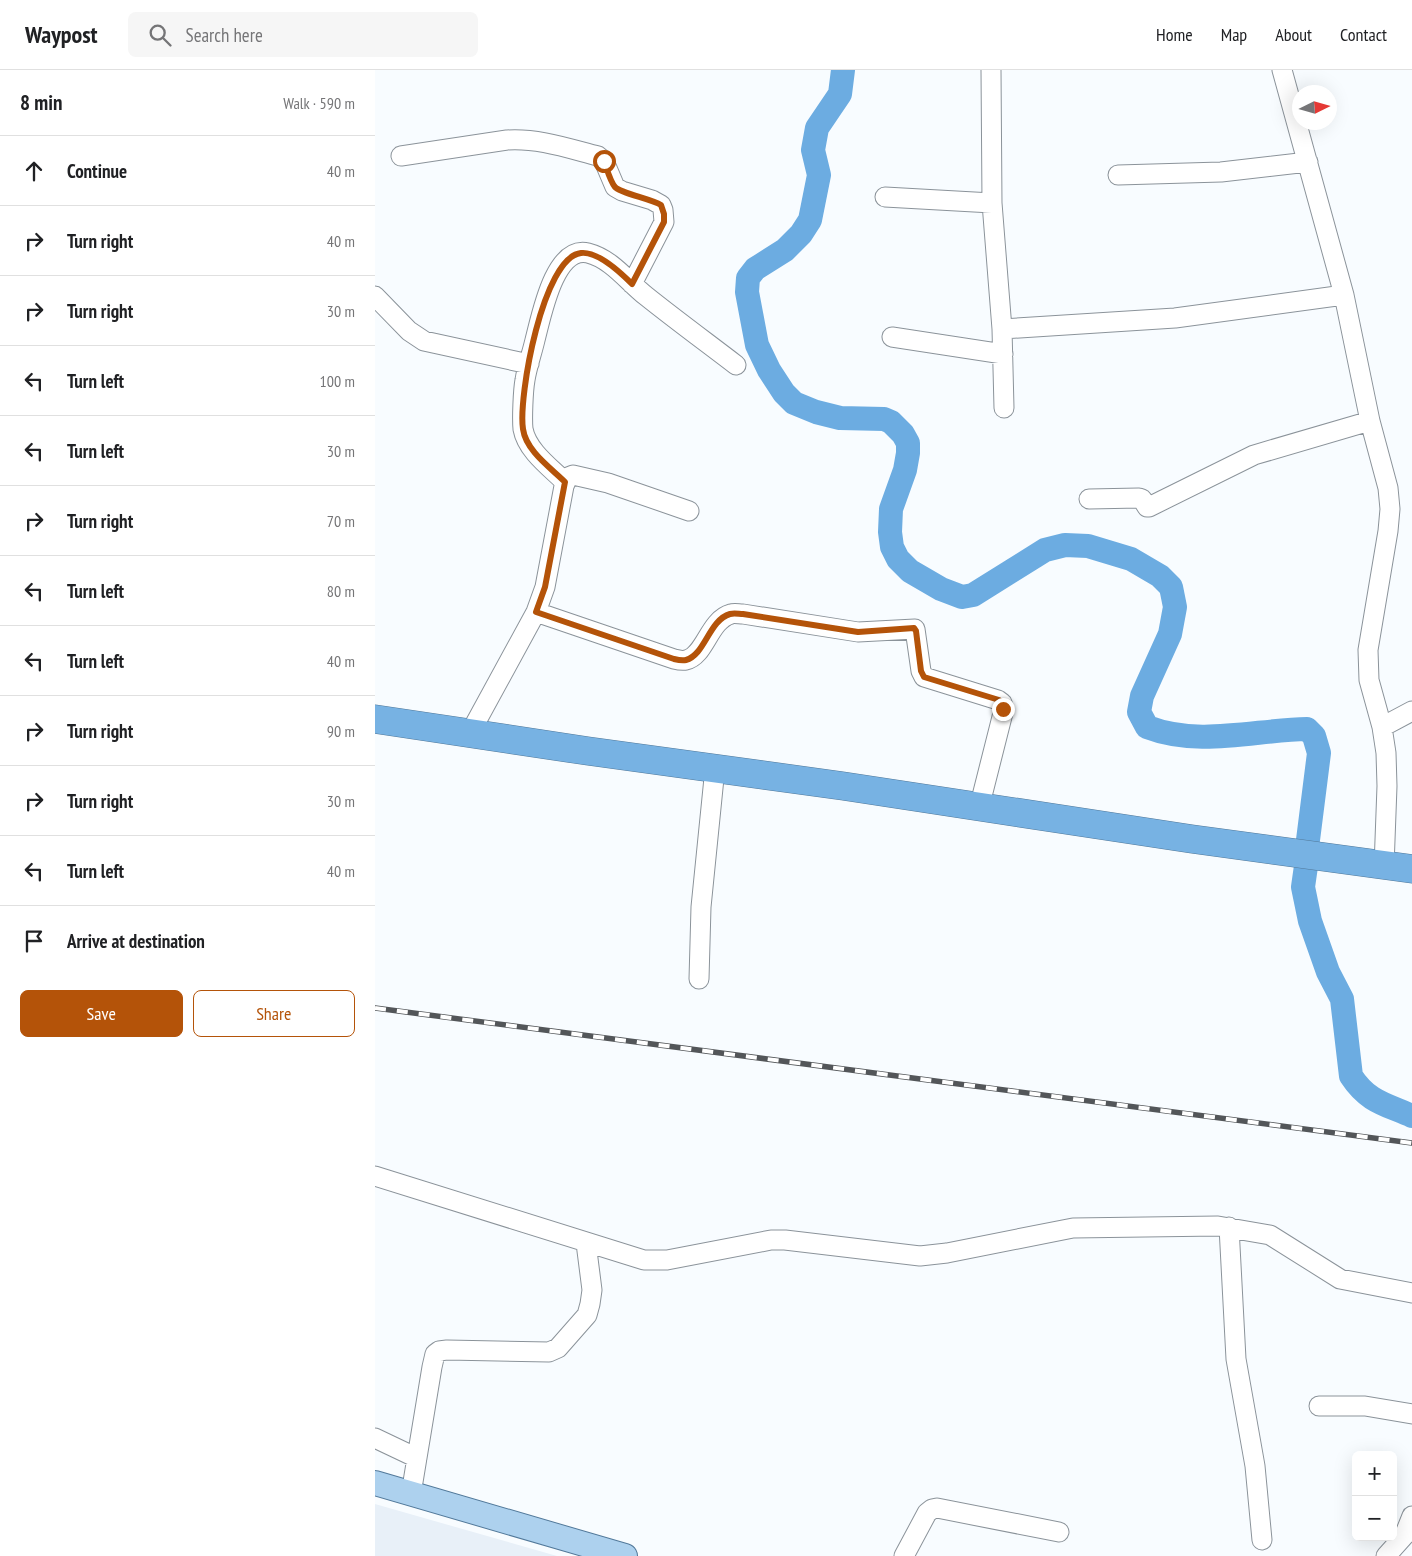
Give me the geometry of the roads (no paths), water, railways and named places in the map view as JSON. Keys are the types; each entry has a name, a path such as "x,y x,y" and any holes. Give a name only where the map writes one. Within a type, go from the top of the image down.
{"highway":[{"path":"375,719 1412,870"}],"main road":[{"path":"375,1483 625,1556"}],"street":[{"path":"991,70 992,203 1002,330 1004,408"},
{"path":"1283,70 1344,295 1370,421 1388,488 1390,509 1368,650 1369,680 1382,726 1386,753 1387,786 1384,867"},
{"path":"401,156 523,139 598,156 604,161 615,187 652,200 661,205 663,210 664,222 632,284"},
{"path":"1118,175 1221,172 1308,162"},
{"path":"885,197 992,203"},
{"path":"565,482 534,451 523,429 525,380 546,296 557,272 574,255 588,253 620,272 632,284 736,365"},
{"path":"1002,330 1175,318 1344,295"},
{"path":"375,296 409,331 423,341 529,364"},
{"path":"892,337 1003,354"},
{"path":"1089,499 1139,498 1149,507 1253,455 1370,421"},
{"path":"471,733 536,612 545,587 565,482 568,477 573,475 608,483 689,511"},
{"path":"536,612 674,659 682,660 695,655 722,618 731,614 743,614 858,632 915,629 921,671 924,677 999,700 1003,706 979,808"},
{"path":"1382,726 1412,711"},
{"path":"699,979 701,907 715,768"},
{"path":"375,1176 644,1260 656,1261 771,1240 920,1256 947,1253 1073,1228 1229,1227 1270,1235 1340,1279 1412,1293"},
{"path":"1229,1227 1236,1359 1256,1473 1262,1540"},
{"path":"411,1494 435,1354 439,1351 447,1350 549,1352 558,1348 587,1314 592,1299 586,1243"},
{"path":"1319,1406 1368,1406 1412,1414"},
{"path":"375,1438 417,1458"},
{"path":"904,1556 927,1514 931,1509 937,1508 1059,1532"},
{"path":"1387,1556 1404,1536 1412,1516"}],"waterway":[{"path":"843,70 840,94 817,128 813,150 819,175 810,220 801,234 785,250 755,269 748,278 747,292 757,345 769,370 784,393 794,403 816,412 840,418 884,419 891,422 903,434 908,443 908,453 905,470 891,509 890,532 892,547 898,559 910,571 941,589 962,597 973,595 1045,550 1065,545 1088,546 1131,559 1160,576 1171,587 1175,607 1170,634 1142,696 1139,712 1147,727 1167,733 1207,737 1307,729 1314,736 1319,753 1308,840"},
{"path":"1306,866 1303,887 1310,921 1328,972 1342,999 1351,1076 1357,1085 1371,1097 1412,1116"}],"railway":[{"path":"375,1008 1412,1143"}]}
